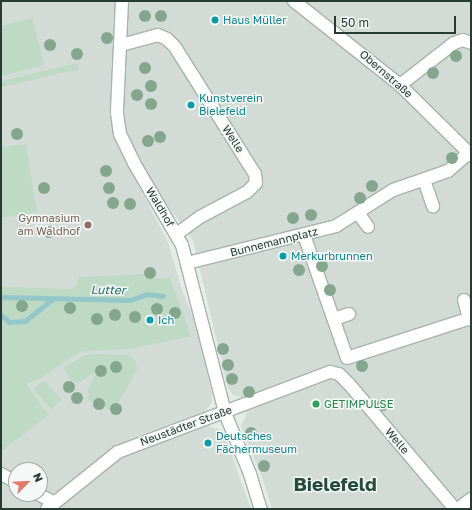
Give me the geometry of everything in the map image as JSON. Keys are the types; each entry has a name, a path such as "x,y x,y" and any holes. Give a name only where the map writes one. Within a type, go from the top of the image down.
{"street":[{"name":"Waldhof","path":"122,1 117,113 120,134 134,163 177,234 187,262 225,413 250,474 261,509"},
{"name":"Obernstraße","path":"294,1 400,85 470,154"},
{"name":"Welle","path":"121,45 158,35 167,39 175,47 255,174 256,183 253,188 200,217 177,234"},
{"path":"400,85 454,43 462,40 471,43"},
{"name":"Bunnemannplatz","path":"187,262 304,235 336,226 393,190 448,171 470,154"},
{"path":"424,180 433,206"},
{"path":"358,213 368,227"},
{"path":"304,235 347,358 339,374"},
{"path":"347,358 470,318 464,300"},
{"path":"334,319 349,314"},
{"name":"Neustädter Straße","path":"50,506 118,452 225,413 326,372 339,374"},
{"name":"Welle","path":"339,374 455,509"},
{"path":"458,509 471,499"}],"shaded area":[{"path":"1,1 116,1 112,110 125,159 168,242 181,287 195,321 212,394 212,402 205,412 210,427 219,429 225,436 251,509 1,509"},
{"path":"129,1 471,1 471,509 272,509 263,480 241,426 247,413 241,397 233,395 228,388 193,240 154,187 125,128 123,104"}],"green space":[{"path":"32,18 44,65 1,76 1,26"},
{"path":"77,63 79,69 1,87 1,81"},
{"path":"26,144 37,212 1,218 1,147"},
{"path":"144,274 144,279 170,278 191,336 130,349 85,351 74,355 40,379 26,384 49,415 1,451 1,287 72,289 77,285 79,277"},
{"path":"85,355 129,355 135,361 137,369 114,412 88,399 88,390 97,371 78,383 71,380 63,368"},
{"path":"44,380 62,400 51,409 33,389"}],"waterway":[{"name":"Lutter","path":"1,297 130,300 147,294 163,296"},
{"name":"Lutter","path":"1,315 9,322 25,321 52,299"}],"place":[{"name":"Haus Müller","path":"215,20"},
{"name":"Kunstverein Bielefeld","path":"191,105"},
{"name":"Gymnasium am Waldhof","path":"88,225"},
{"name":"Merkurbrunnen","path":"283,256"},
{"name":"Ich","path":"150,320"},
{"name":"GETIMPULSE","path":"316,404"},
{"name":"Deutsches Fächermuseum","path":"208,443"}],"district":[{"name":"Bielefeld","path":"335,484"}]}
